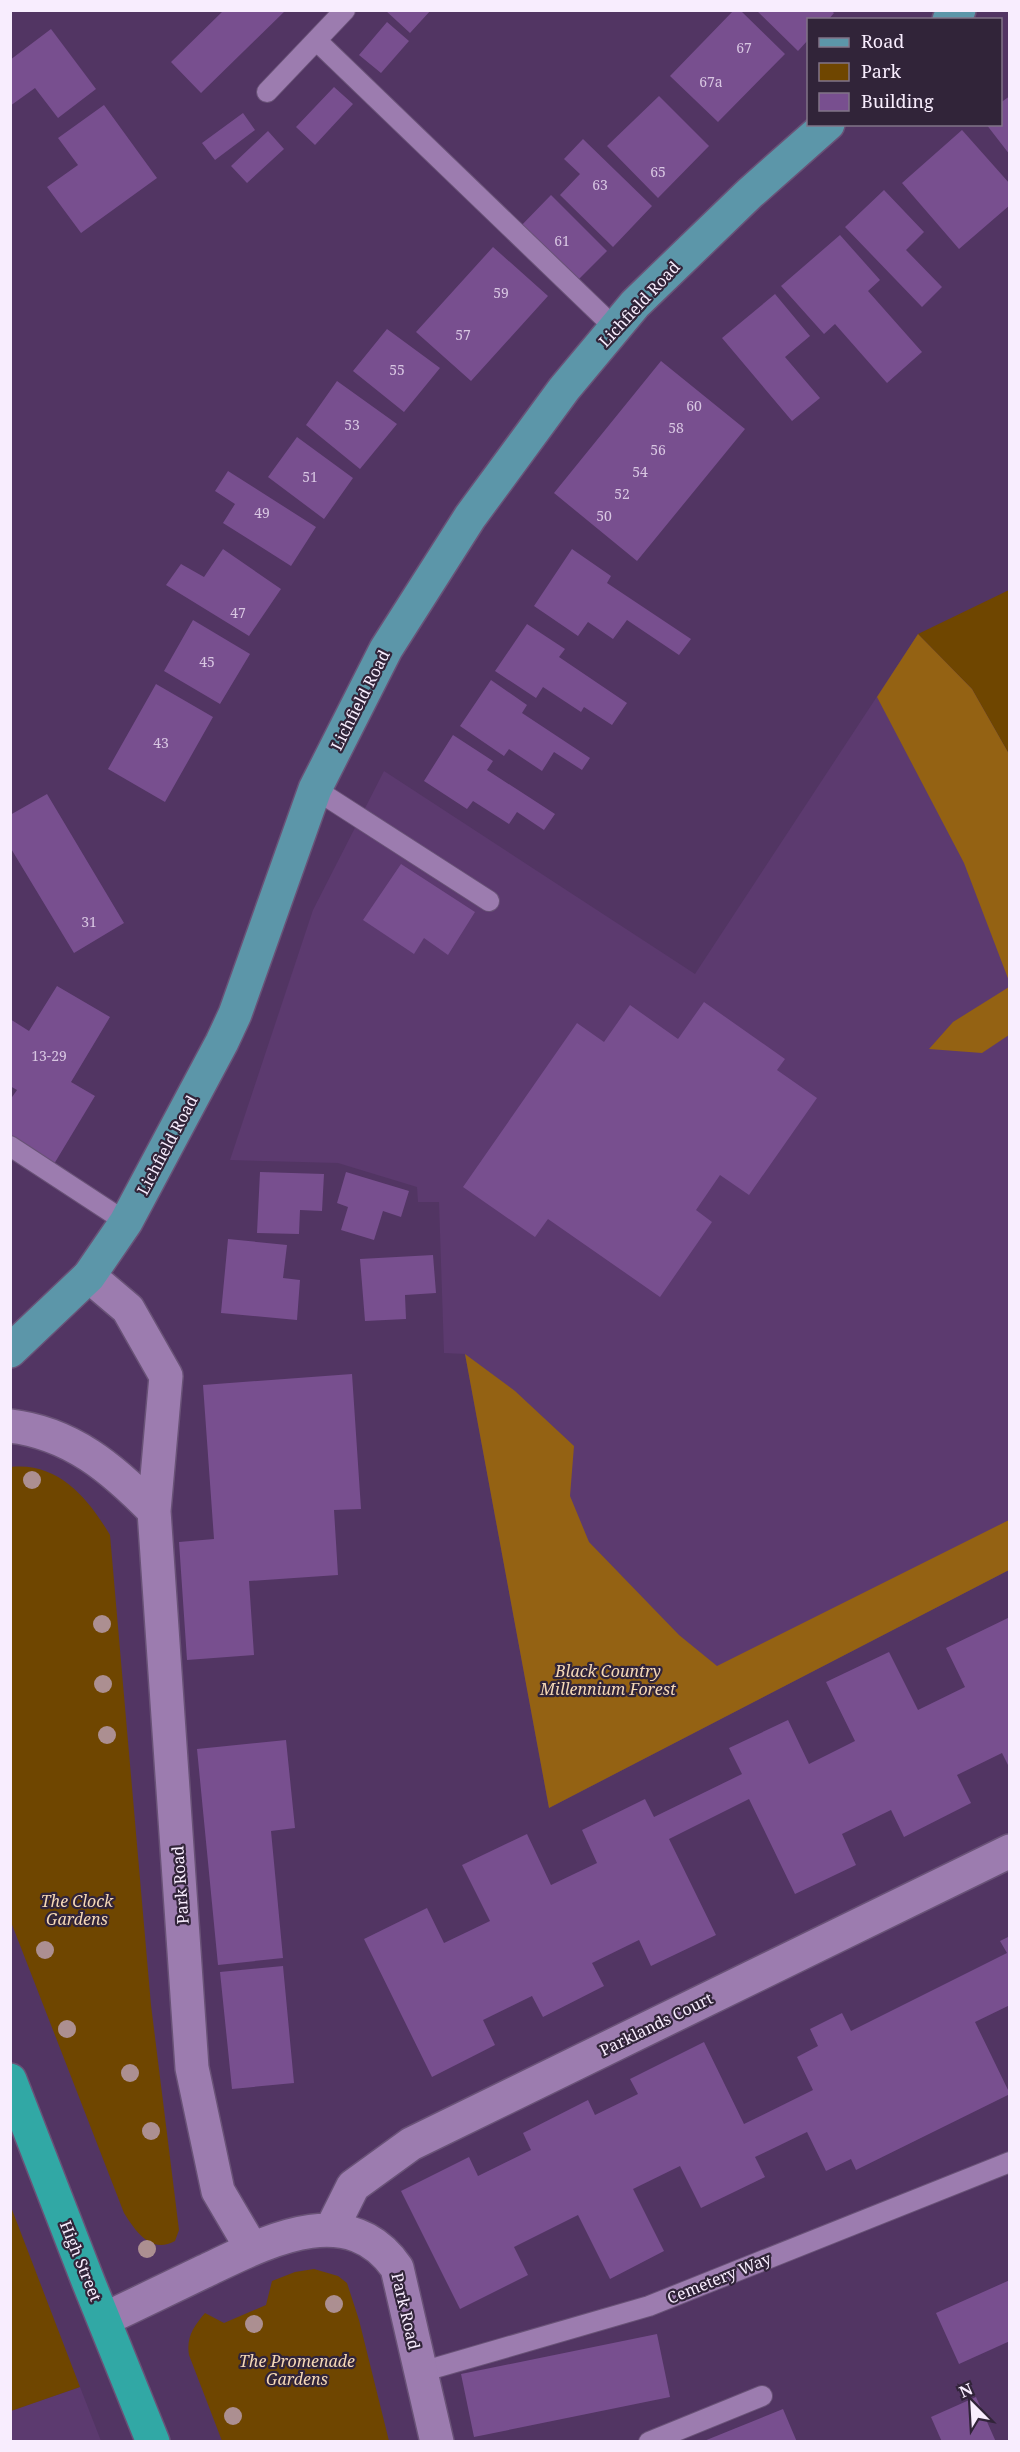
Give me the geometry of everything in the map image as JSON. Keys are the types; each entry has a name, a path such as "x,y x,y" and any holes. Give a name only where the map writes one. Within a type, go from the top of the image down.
{"highway":[{"name":"High Street","path":"10,2080 153,2442"}],"main road":[{"name":"Lichfield Road","path":"10,1351 89,1276 126,1222 235,1014 315,789 386,649 470,517 564,389 635,303 750,193 826,126"}],"street":[{"name":"Park Road","path":"89,1276 128,1309 166,1376 154,1511 192,2068 218,2191 252,2249"},
{"path":"10,1426 36,1429 81,1449 119,1476 154,1511"},
{"name":"Parklands Court","path":"331,2230 353,2186 411,2144 1010,1851"},
{"name":"Park Road","path":"105,2319 252,2249 294,2233 331,2230 366,2240 389,2257 397,2268 437,2442"}],"lane":[{"path":"267,92 345,10"},
{"path":"317,40 615,327"},
{"path":"315,789 489,901"},
{"path":"10,1146 126,1222"},
{"name":"Cemetery Way","path":"421,2372 649,2306 1010,2162"},
{"path":"649,2442 762,2396"}],"shaded area":[{"path":"918,634 1009,842 1009,1570 549,1808 465,1354 444,1353 439,1202 418,1202 417,1187 338,1163 230,1160 313,910 384,771 695,974"},
{"path":"80,2387 101,2441 11,2441 10,2411"}],"green space":[{"path":"1009,590 1009,754 972,689 918,634"},
{"path":"918,634 972,689 1009,754 1009,981 964,863 877,697"},
{"path":"1009,987 1009,1035 982,1053 929,1049 953,1022"},
{"name":"Black Country Millennium Forest","path":"465,1354 515,1391 574,1446 570,1496 589,1542 679,1635 717,1666 1009,1520 1009,1570 549,1808"},
{"name":"The Clock Gardens","path":"11,1467 43,1470 70,1485 92,1508 110,1535 151,2005 179,2230 175,2241 166,2244 159,2245 145,2239 124,2213 11,1922"},
{"path":"11,2207 80,2387 10,2411"},
{"name":"The Promenade Gardens","path":"314,2269 338,2276 347,2283 359,2320 389,2441 222,2441 189,2355 190,2337 194,2327 205,2313 224,2323 266,2305 272,2281 295,2272"}],"building":[{"path":"224,10 286,10 201,93 171,62"},
{"path":"385,10 431,10 410,33"},
{"path":"734,10 740,10 785,54 718,122 670,76"},
{"path":"756,10 831,10 834,13 830,18 807,18 807,41 798,51"},
{"path":"387,22 409,41 381,73 359,55"},
{"path":"51,29 96,89 58,118 35,88 10,106 10,60"},
{"path":"334,87 353,104 315,145 296,127"},
{"path":"659,96 709,146 658,198 607,146"},
{"path":"1010,96 1010,155 988,126 1002,126 1002,102"},
{"path":"104,105 157,178 81,233 47,187 78,165 58,138"},
{"path":"243,113 255,130 215,160 202,143"},
{"path":"962,130 1010,184 1010,205 959,249 902,183"},
{"path":"268,131 284,149 247,183 231,166"},
{"path":"583,139 652,206 613,247 560,195 580,174 564,159"},
{"path":"884,190 924,232 906,250 942,287 922,307 845,227"},
{"path":"551,195 607,251 571,287 516,231"},
{"path":"840,235 880,280 868,291 922,352 887,383 835,324 824,334 781,286"},
{"path":"493,247 548,296 471,381 416,332"},
{"path":"775,294 810,336 785,357 820,398 792,421 722,338"},
{"path":"387,329 440,368 404,412 353,371"},
{"path":"661,361 745,429 637,561 554,493"},
{"path":"337,381 397,424 360,469 306,425"},
{"path":"297,437 353,478 324,519 268,477"},
{"path":"228,471 316,527 291,566 223,523 235,504 215,491"},
{"path":"223,549 281,589 249,636 166,585 181,564 204,577"},
{"path":"572,549 611,576 607,583 691,639 679,655 627,620 613,639 588,622 578,636 534,606"},
{"path":"193,620 250,654 220,704 164,671"},
{"path":"527,624 565,649 559,657 627,703 612,725 584,707 581,712 543,687 536,698 495,671"},
{"path":"491,680 527,705 522,713 590,758 582,770 554,752 542,771 509,749 504,756 460,726"},
{"path":"156,684 213,717 165,802 108,769"},
{"path":"453,735 493,761 487,770 555,814 544,830 517,812 509,824 473,801 467,809 424,781"},
{"path":"47,794 124,923 74,953 10,847 10,815"},
{"path":"401,864 475,912 448,955 424,938 414,954 363,920"},
{"path":"57,986 110,1017 71,1082 95,1096 54,1164 10,1139 10,1100 17,1090 10,1086 10,1019 29,1031"},
{"path":"704,1002 785,1059 777,1070 817,1098 749,1195 720,1175 696,1210 712,1222 660,1297 548,1219 535,1237 463,1187 577,1023 604,1042 630,1005 678,1039"},
{"path":"260,1172 324,1174 322,1211 300,1210 299,1234 257,1233"},
{"path":"346,1172 409,1191 401,1217 383,1211 374,1240 341,1230 348,1207 337,1203"},
{"path":"228,1239 287,1245 283,1278 300,1280 297,1320 221,1313"},
{"path":"433,1255 436,1293 405,1295 406,1319 365,1321 360,1259"},
{"path":"352,1374 361,1509 334,1510 338,1575 249,1581 254,1655 187,1660 179,1542 214,1539 203,1385"},
{"path":"1010,1617 1010,1769 1002,1753 957,1775 971,1803 904,1837 891,1810 842,1834 856,1865 795,1894 749,1799 669,1839 716,1935 651,1966 639,1940 592,1963 604,1986 543,2017 532,1996 483,2020 495,2045 432,2077 364,1939 427,1908 444,1943 490,1921 462,1865 527,1834 551,1885 597,1863 582,1830 645,1799 654,1817 742,1774 729,1748 788,1720 809,1764 855,1741 826,1682 889,1652 918,1710 965,1687 946,1648"},
{"path":"286,1740 295,1828 271,1831 283,1958 218,1965 197,1749"},
{"path":"1010,1936 1010,2005 975,2022 1010,2094 856,2170 851,2159 826,2171 807,2132 755,2157 765,2177 701,2208 680,2166 633,2189 664,2251 610,2279 578,2215 514,2247 528,2275 460,2309 401,2191 469,2157 478,2176 531,2150 523,2133 588,2100 595,2115 638,2094 630,2079 704,2042 744,2124 813,2090 797,2057 818,2046 810,2029 842,2013 851,2031 1007,1953 1000,1941"},
{"path":"283,1966 294,2083 232,2089 220,1972"},
{"path":"1010,2280 1010,2341 959,2364 936,2313"},
{"path":"657,2334 670,2397 474,2437 461,2374"},
{"path":"976,2397 996,2442 942,2442 931,2417"},
{"path":"783,2409 797,2442 704,2442 704,2441"}]}
